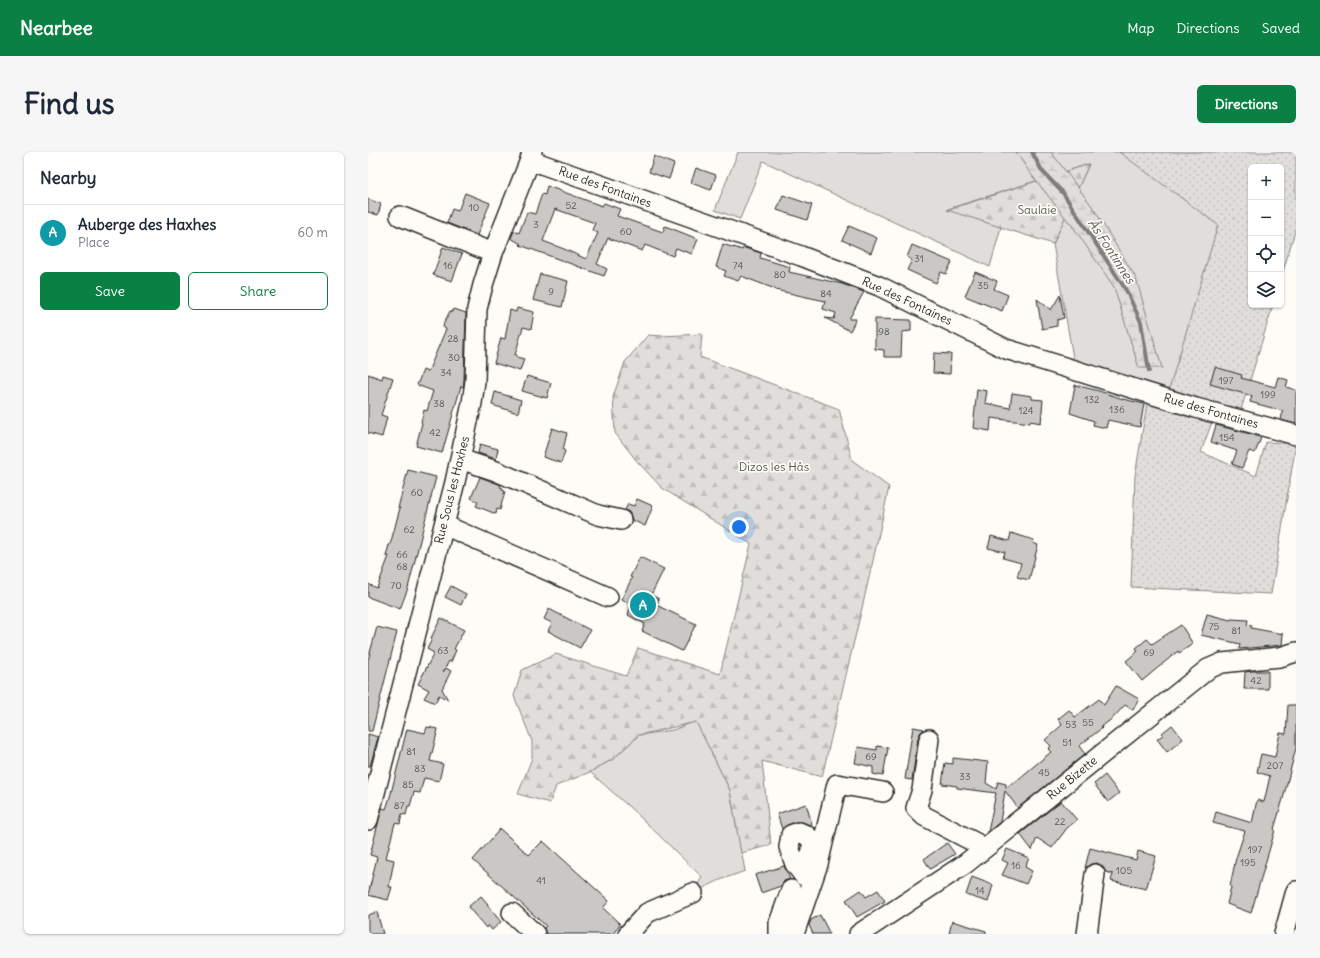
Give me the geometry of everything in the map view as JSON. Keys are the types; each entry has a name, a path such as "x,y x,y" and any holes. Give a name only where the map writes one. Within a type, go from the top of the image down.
{"street":[{"name":"Rue Sous les Haxhes","path":"368,820 444,525 472,403 475,381 477,309 493,253 531,156"},
{"name":"Rue des Fontaines","path":"531,156 879,286 1006,349 1196,408 1296,435"},
{"path":"400,216 493,253"},
{"path":"460,459 496,471 598,515 621,520"},
{"path":"444,525 608,597"},
{"name":"Rue Bizette","path":"859,934 964,864 1208,669 1222,663 1280,657 1296,652"},
{"path":"929,739 922,790 916,808 924,816 983,849"},
{"path":"794,934 818,864 836,784 883,792"},
{"path":"1087,934 1095,874"},
{"path":"787,934 785,929 801,890 804,876"},
{"path":"779,934 778,923 790,890"},
{"path":"1284,934 1296,891"},
{"path":"628,934 647,913 692,893"},
{"path":"512,913 535,934"}],"green space":[{"path":"738,152 1210,152 1248,185 1248,200 1197,400 1075,369 1053,244 1089,164 948,209 1001,227 990,267 763,161 740,219 715,210"},
{"path":"1016,152 1051,152 1092,206 1136,278 1162,368 1139,368 1114,287 1076,231 1030,173"},
{"path":"1119,152 1296,152 1296,228 1284,268 1284,164 1248,164 1248,308 1272,308 1240,413 1168,393 1218,225"},
{"name":"Saulaie","path":"1089,164 1053,244 947,210"},
{"name":"Dizos les Hås","path":"702,334 700,357 839,409 852,460 889,487 822,777 762,761 771,845 741,853 730,790 696,722 639,735 613,759 590,772 556,786 550,803 518,794 532,758 532,741 514,696 522,670 556,654 626,676 638,648 720,674 751,544 662,488 636,460 615,433 613,397 625,362 648,335 662,336"},
{"path":"1147,403 1212,422 1201,452 1256,476 1266,442 1296,444 1271,594 1131,587 1135,476"},
{"path":"696,721 730,790 745,871 720,880 693,893 702,877 637,814 590,772 613,759 639,735 673,730"}],"building":[{"path":"654,156 674,164 669,179 649,172"},
{"path":"696,168 716,175 711,190 691,183"},
{"path":"547,186 602,206 604,203 620,209 617,216 663,232 665,226 698,239 692,254 676,248 673,256 645,245 642,251 608,238 597,264 607,269 604,276 520,245 521,244 511,238 514,231 519,233 527,212 535,214 542,194 545,195","holes":["555,209 595,223 592,230 598,233 586,259 543,241"]},
{"path":"465,193 490,203 477,235 447,223 452,209 458,211"},
{"path":"783,195 812,205 807,220 777,210"},
{"path":"368,199 381,204 378,215 368,212"},
{"path":"849,226 877,238 871,253 842,240"},
{"path":"723,244 742,250 743,248 761,253 760,258 790,267 789,272 842,284 864,292 849,319 856,319 850,331 825,318 834,319 836,313 823,309 825,301 775,290 741,276 738,281 724,276 726,271 716,267"},
{"path":"912,245 952,262 946,274 941,272 936,283 907,270 912,260 907,257"},
{"path":"443,247 462,254 452,281 433,275"},
{"path":"975,272 997,281 994,289 1008,295 1002,311 965,296"},
{"path":"540,274 568,281 562,307 533,300"},
{"path":"1060,295 1064,318 1057,320 1057,326 1042,329 1037,299 1051,310"},
{"path":"517,308 534,312 531,329 523,327 515,355 524,359 520,371 494,363 501,338 505,339 510,310 516,312"},
{"path":"454,309 466,313 464,380 442,453 416,446 424,410 427,411 433,391 417,385 423,370 428,372 446,329 443,327 444,323 450,311 452,312"},
{"path":"875,319 911,320 911,331 902,332 901,357 884,357 884,350 875,349"},
{"path":"934,353 951,354 950,374 933,373"},
{"path":"1215,367 1242,375 1241,378 1275,387 1278,377 1288,380 1286,387 1296,390 1296,424 1281,420 1283,411 1250,402 1252,396 1210,384"},
{"path":"368,374 382,379 383,375 393,378 381,415 387,417 382,437 368,433"},
{"path":"527,376 551,383 547,398 522,391"},
{"path":"1075,385 1144,404 1140,427 1108,420 1106,428 1093,425 1094,421 1070,413"},
{"path":"977,389 987,391 985,403 1010,408 1012,393 1032,396 1032,399 1043,400 1041,423 991,418 990,431 973,428"},
{"path":"495,392 521,400 518,413 492,405"},
{"path":"1216,425 1261,438 1255,453 1249,451 1242,468 1232,464 1237,451 1211,442"},
{"path":"552,428 567,433 563,450 565,451 561,463 543,457"},
{"path":"480,444 498,449 496,459 478,453"},
{"path":"408,470 436,477 408,588 400,609 368,597 368,584 377,588 389,556 386,556 400,508 398,508"},
{"path":"480,477 501,485 500,487 503,488 502,490 505,491 500,510 497,509 496,514 476,506 478,502 471,498"},
{"path":"637,499 653,506 645,526 632,520 629,512 625,510 628,504 634,506"},
{"path":"1011,533 1034,540 1033,543 1038,545 1029,580 1017,577 1021,563 1003,558 1005,552 988,548 991,536 1009,541"},
{"path":"640,557 664,569 651,595 659,599 656,605 696,624 682,651 642,631 645,624 628,615 631,604 621,600"},
{"path":"451,586 466,594 461,605 445,597"},
{"path":"549,609 590,630 580,648 548,631 552,623 544,619"},
{"path":"1207,614 1230,620 1248,620 1247,625 1252,626 1251,628 1283,634 1282,645 1239,649 1240,644 1201,635"},
{"path":"441,618 464,630 454,649 456,650 451,662 449,661 443,672 446,668 451,671 442,689 448,700 439,695 435,703 424,698 429,690 418,684 434,653 427,649"},
{"path":"1181,625 1193,644 1179,653 1178,651 1142,681 1126,661 1138,651 1136,648 1147,639 1152,644"},
{"path":"377,627 397,632 372,731 368,731 368,660"},
{"path":"1268,671 1268,689 1244,689 1245,672"},
{"path":"1116,686 1139,699 1133,710 1125,705 1113,718 1101,727 1102,728 1079,746 1085,754 1018,808 1005,791 1000,822 988,832 996,793 957,788 957,786 942,784 945,763 953,764 953,758 988,762 986,783 996,789 998,782 1006,784 1006,788 1051,752 1048,749 1051,746 1045,740 1062,725 1058,719 1069,710 1075,717 1099,699 1104,705"},
{"path":"1288,705 1296,705 1296,748 1274,829 1275,830 1251,913 1227,904 1236,858 1245,831 1213,823 1216,812 1252,823 1257,800 1264,802 1270,776 1257,772 1261,754 1275,757 1280,733 1286,734"},
{"path":"1172,725 1183,739 1167,752 1157,739"},
{"path":"427,727 438,729 430,761 443,764 439,781 424,778 420,793 414,792 406,815 402,814 400,824 395,823 386,858 394,860 389,887 392,887 388,900 368,895 377,857 370,855 382,808 386,809 390,797 407,729 425,733"},
{"path":"913,727 924,729 918,738 912,780 905,779"},
{"path":"368,734 378,737 370,766 368,766"},
{"path":"877,746 888,748 883,776 873,774 873,767 855,763 858,747 877,750"},
{"path":"1105,775 1119,793 1108,802 1094,784"},
{"path":"1061,801 1077,820 1067,828 1052,848 1037,838 1032,850 1020,834"},
{"path":"806,804 812,824 810,825 803,822 795,822 782,829 777,814"},
{"path":"500,829 529,855 543,841 609,901 603,908 620,924 613,934 546,934 544,928 546,926 473,860"},
{"path":"947,843 955,854 930,869 924,859"},
{"path":"1090,848 1136,860 1138,851 1156,856 1146,889 1111,881 1113,874 1106,872 1102,866 1097,863 1091,864 1085,868"},
{"path":"1007,849 1029,858 1025,867 1032,871 1026,884 1002,875 1008,863 1002,860"},
{"path":"784,866 790,879 784,881 781,886 761,893 755,875"},
{"path":"972,877 993,885 988,902 966,895"},
{"path":"861,890 866,897 878,890 885,901 857,917 846,900"},
{"path":"481,896 501,922 492,930 488,925 486,928 468,907"},
{"path":"377,912 383,934 368,934 368,915"},
{"path":"820,915 830,934 813,934 809,925 811,920"},
{"path":"952,921 986,931 986,934 949,934"}],"waterway":[{"name":"Ås Fontinnes","path":"1032,152 1042,171 1063,193 1126,290 1141,322 1149,371"}],"place":[{"name":"Auberge des Haxhes","path":"643,605"}]}
